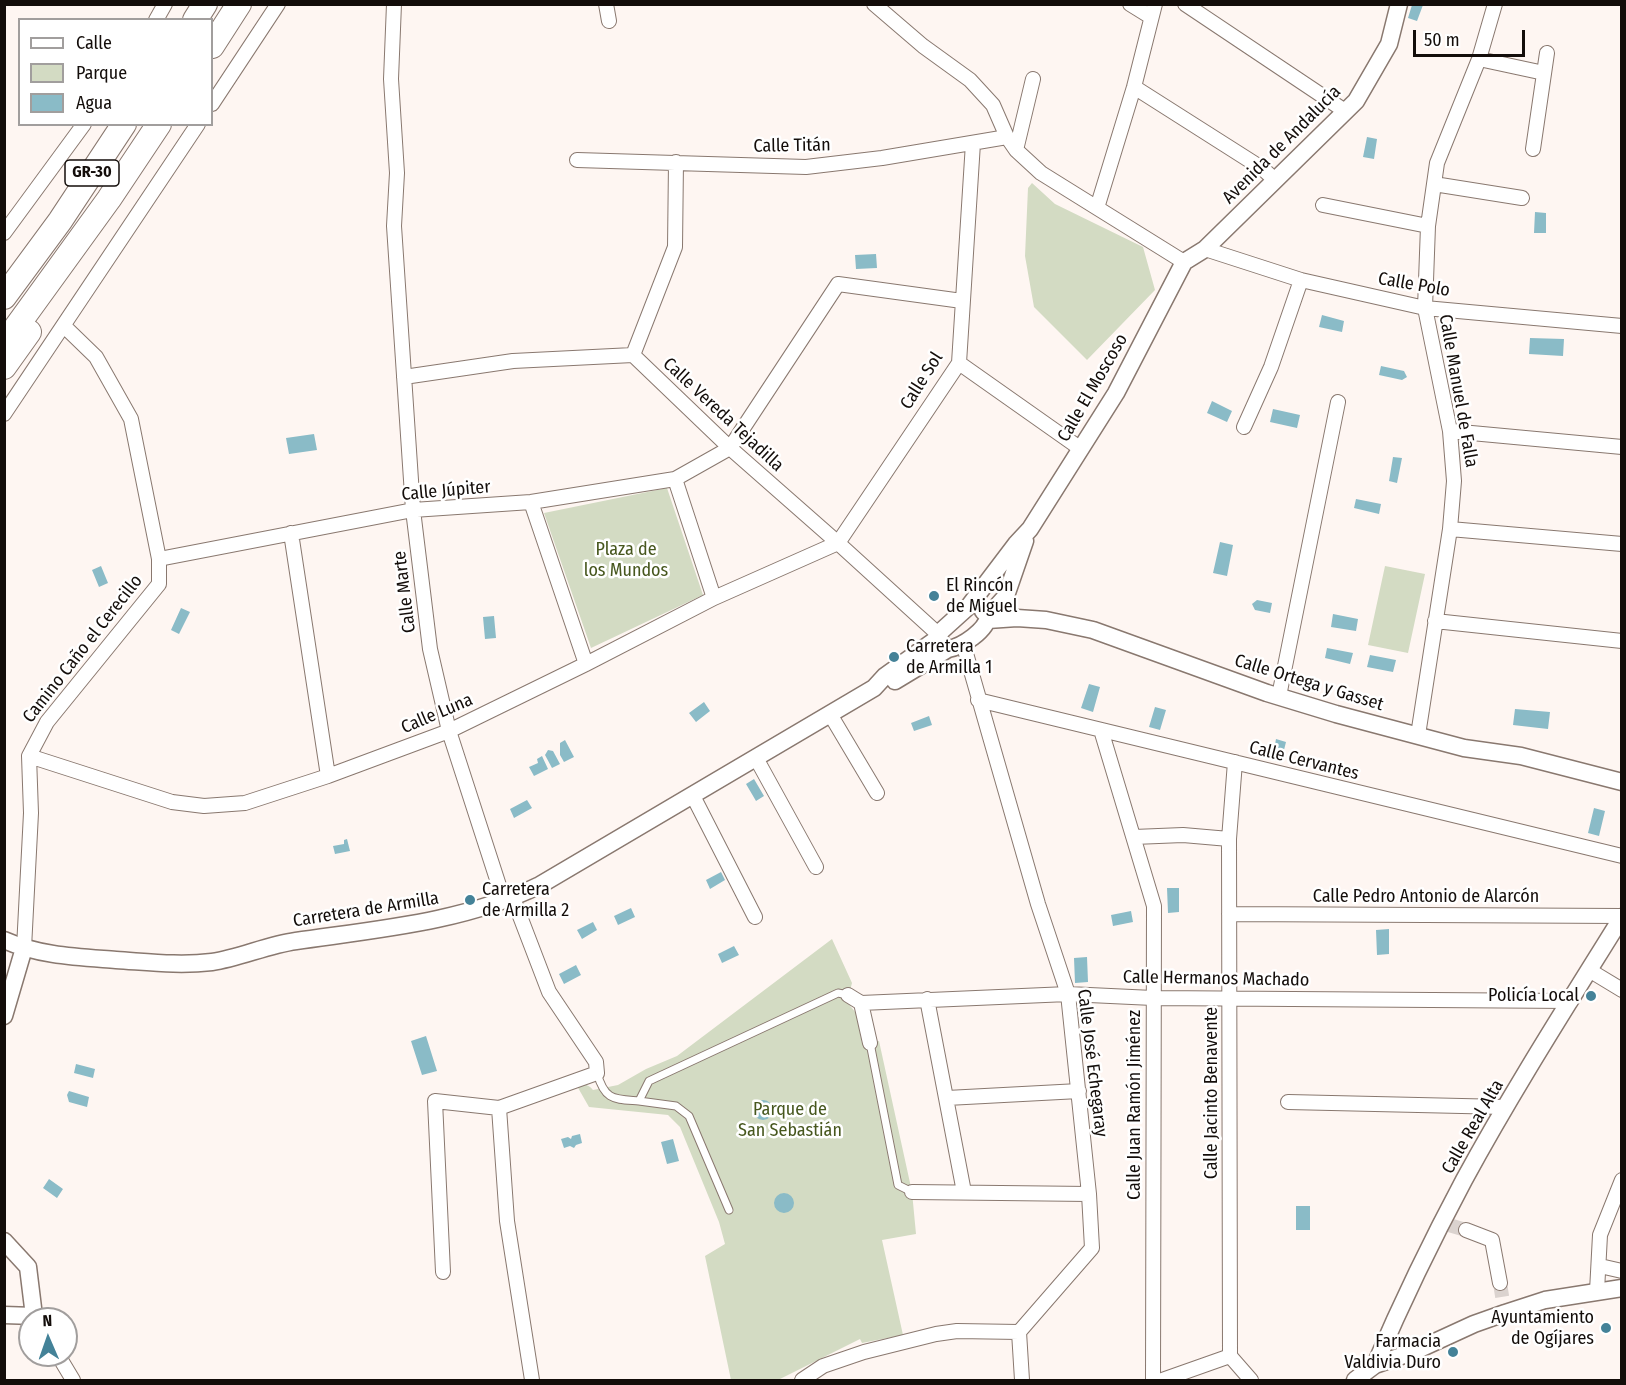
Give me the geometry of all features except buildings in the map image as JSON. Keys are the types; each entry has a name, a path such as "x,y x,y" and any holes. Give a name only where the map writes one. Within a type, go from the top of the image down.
{"highway":[{"path":"196,18 205,4"},
{"path":"213,44 239,4"},
{"name":"GR-30","path":"4,297 60,221 123,126"},
{"name":"GR-30","path":"4,344 158,126"},
{"path":"4,367 31,329 48,284"}],"street":[{"path":"157,18 165,4"},
{"path":"213,102 278,4"},
{"name":"Calle Marte","path":"394,4 391,80 397,173 394,226 413,510 430,649 449,730 509,899 549,992 596,1062 597,1073"},
{"path":"606,4 609,21"},
{"path":"874,4 923,46 970,80 993,105 1007,137 1016,150 1041,173 1184,262"},
{"path":"1097,208 1134,87 1153,11 1130,4"},
{"path":"1185,4 1346,111"},
{"name":"Avenida de Andalucía","path":"1184,262 1205,249 1356,101 1389,44 1399,4"},
{"name":"Calle Manuel de Falla","path":"1418,735 1450,529 1454,481 1450,431 1425,308 1428,225 1437,163 1479,59 1495,4"},
{"path":"1533,149 1547,53"},
{"path":"1479,59 1544,73"},
{"path":"1016,150 1033,79"},
{"path":"1134,87 1275,180"},
{"path":"4,233 83,126"},
{"path":"4,414 197,126"},
{"name":"Calle Titán","path":"577,160 806,167 882,158 1007,137"},
{"name":"Calle Sol","path":"838,543 958,363 973,143"},
{"path":"404,377 513,361 633,355 675,247 676,162"},
{"path":"1434,184 1522,198"},
{"path":"1323,205 1428,225"},
{"name":"Calle Polo","path":"1205,249 1301,280 1425,308 1622,326"},
{"name":"Calle El Moscoso","path":"947,641 969,606 1030,529 1081,449 1116,393 1184,262"},
{"path":"1244,427 1271,367 1301,280"},
{"path":"730,448 838,284 962,301"},
{"name":"Camino Caño el Cerecillo","path":"4,1016 24,948 31,813 29,756 47,722 159,584 159,559 131,419 96,357 64,326"},
{"name":"Calle Vereda Tejadilla","path":"633,355 730,448 947,641"},
{"path":"958,363 1081,449"},
{"path":"1279,696 1338,402"},
{"path":"1450,431 1622,447"},
{"name":"Calle Júpiter","path":"159,559 413,510 531,502 675,478 730,448"},
{"path":"675,478 714,598"},
{"path":"531,502 586,664"},
{"name":"Calle El Moscoso","path":"947,641 983,627 1005,596 1030,529"},
{"path":"1450,529 1622,544"},
{"path":"291,533 328,776"},
{"name":"Calle Luna","path":"29,756 172,802 204,806 245,802 328,776 449,730 586,664 714,598 838,543"},
{"path":"969,606 979,608 988,618"},
{"name":"Calle Ortega y Gasset","path":"988,618 1046,620 1093,630 1336,714 1464,748 1521,756 1621,782"},
{"path":"1435,621 1622,641"},
{"name":"Carretera de Armilla","path":"4,939 24,948 54,955 181,965 215,961 290,942 426,923 509,899 540,885 693,796 874,687 885,676 947,641"},
{"name":"Calle José Echegaray","path":"947,641 978,700 1038,904 1068,994 1079,1091 1092,1248 1019,1332"},
{"name":"Calle Cervantes","path":"978,700 1622,856"},
{"path":"830,714 877,793"},
{"name":"Calle Juan Ramón Jiménez","path":"1101,730 1154,906 1153,1380"},
{"path":"756,758 816,867"},
{"name":"Calle Jacinto Benavente","path":"1230,1356 1229,838 1235,762"},
{"path":"1621,782 1622,777"},
{"path":"693,796 755,917"},
{"path":"1134,837 1183,835 1229,838"},
{"name":"Calle Pedro Antonio de Alarcón","path":"1229,914 1622,917"},
{"name":"Calle Real Alta","path":"1375,1365 1418,1271 1446,1223 1463,1182 1505,1107 1622,917"},
{"path":"1589,970 1622,990"},
{"name":"Calle Hermanos Machado","path":"861,1003 1068,994 1153,998 1571,1000"},
{"path":"848,995 861,1003 870,1043"},
{"path":"927,999 963,1192"},
{"path":"443,1272 435,1101 499,1108 597,1073"},
{"path":"947,1098 1079,1091"},
{"path":"1288,1102 1505,1107"},
{"path":"499,1108 507,1221 532,1380"},
{"path":"1597,1291 1600,1235 1622,1180"},
{"path":"912,1192 1089,1194"},
{"path":"1466,1230 1492,1240 1500,1283"},
{"path":"4,1240 28,1267 33,1307"},
{"path":"1600,1266 1622,1271"},
{"path":"1355,1380 1375,1365 1413,1352 1504,1307 1622,1287"},
{"path":"802,1380 823,1365 864,1352 957,1331 1019,1332 1022,1380"},
{"path":"1389,1334 1393,1343 1402,1350 1413,1352"},
{"path":"1162,1380 1230,1356 1251,1380"},
{"path":"65,1367 73,1380"}],"lane":[{"path":"639,1101 649,1080 838,993 848,995"},
{"path":"870,1043 898,1185 912,1192"},
{"path":"597,1073 601,1087 613,1099 676,1106 689,1116 729,1210"}],"green space":[{"path":"1032,183 1055,204 1143,247 1155,290 1087,360 1034,307 1025,256 1028,188"},
{"name":"Plaza de los Mundos","path":"667,488 703,595 591,648 544,513"},
{"path":"1385,566 1425,574 1408,653 1368,645"},
{"name":"Parque de San Sebastián","path":"832,939 852,983 847,1002 856,1013 862,1043 879,1041 912,1192 916,1234 882,1240 903,1335 862,1343 860,1339 778,1380 731,1380 705,1256 725,1244 719,1222 680,1127 668,1115 589,1107 577,1086 586,1085 593,1090 618,1085 646,1069 677,1056"}],"water":[{"path":"1412,5 1423,5 1417,21 1408,18"},
{"path":"1367,137 1377,139 1374,159 1363,157"},
{"path":"1535,212 1546,213 1546,233 1534,233"},
{"path":"876,254 877,268 856,269 855,255"},
{"path":"1322,315 1344,321 1342,332 1319,327"},
{"path":"1530,338 1564,339 1563,356 1529,354"},
{"path":"1381,366 1404,371 1407,377 1402,380 1379,375"},
{"path":"1212,401 1232,411 1227,422 1207,413"},
{"path":"1273,409 1300,415 1297,428 1270,422"},
{"path":"314,434 317,450 289,454 286,438"},
{"path":"1393,457 1402,458 1397,483 1389,481"},
{"path":"1356,499 1381,504 1379,514 1354,508"},
{"path":"1220,542 1233,545 1227,576 1213,573"},
{"path":"101,566 108,583 99,587 92,570"},
{"path":"1257,600 1272,603 1270,613 1255,610 1252,604"},
{"path":"181,608 190,612 179,634 171,630"},
{"path":"1333,614 1358,619 1356,631 1331,627"},
{"path":"494,616 496,638 485,639 483,617"},
{"path":"1327,648 1353,653 1350,664 1325,658"},
{"path":"1370,655 1396,660 1393,672 1367,667"},
{"path":"1089,684 1100,687 1093,712 1081,708"},
{"path":"704,702 710,711 696,722 689,713"},
{"path":"1155,707 1166,710 1160,730 1149,727"},
{"path":"1515,709 1550,712 1548,729 1513,725"},
{"path":"929,716 932,725 914,731 911,723"},
{"path":"1276,739 1286,742 1281,762 1272,760"},
{"path":"565,740 574,757 564,762 560,755 560,743"},
{"path":"548,750 553,751 560,764 552,768 545,755"},
{"path":"542,756 548,769 534,776 529,767 538,763 537,759"},
{"path":"754,779 764,796 756,801 746,784"},
{"path":"527,800 532,808 514,818 510,809"},
{"path":"1594,808 1605,811 1599,836 1588,833"},
{"path":"347,839 350,851 335,854 333,846 344,844 344,840"},
{"path":"721,872 725,880 710,889 706,880"},
{"path":"1167,888 1179,888 1179,912 1168,913"},
{"path":"631,908 635,917 618,925 614,916"},
{"path":"1131,911 1133,922 1113,926 1111,915"},
{"path":"593,922 597,930 582,939 577,930"},
{"path":"1389,929 1389,954 1377,955 1376,930"},
{"path":"734,946 739,955 722,963 718,954"},
{"path":"1087,957 1088,982 1075,983 1074,958"},
{"path":"576,965 581,975 564,984 559,974"},
{"path":"426,1036 437,1071 422,1075 411,1041"},
{"path":"76,1064 95,1069 93,1078 74,1073"},
{"path":"69,1091 89,1097 87,1107 69,1102 67,1095"},
{"path":"763,1100 770,1103 773,1110 770,1117 763,1120 756,1117 753,1110 756,1103"},
{"path":"580,1134 582,1143 574,1148 570,1146 564,1148 561,1139 568,1137 571,1139 572,1136"},
{"path":"673,1139 679,1161 667,1164 661,1142"},
{"path":"49,1179 63,1189 57,1198 43,1188"},
{"path":"784,1193 791,1196 794,1203 791,1210 784,1213 777,1210 774,1203 777,1196"},
{"path":"1296,1206 1310,1206 1310,1230 1296,1230"}],"tunnel":[{"path":"1449,1225 1466,1230"},
{"path":"1500,1283 1503,1302"}],"place":[{"name":"El Rincón de Miguel","path":"934,596"},
{"name":"Carretera de Armilla 1","path":"894,657"},
{"name":"Carretera de Armilla 2","path":"470,900"},
{"name":"Policía Local","path":"1591,996"},
{"name":"Ayuntamiento de Ogíjares","path":"1606,1328"},
{"name":"Farmacia Valdivia Duro","path":"1453,1352"}]}
